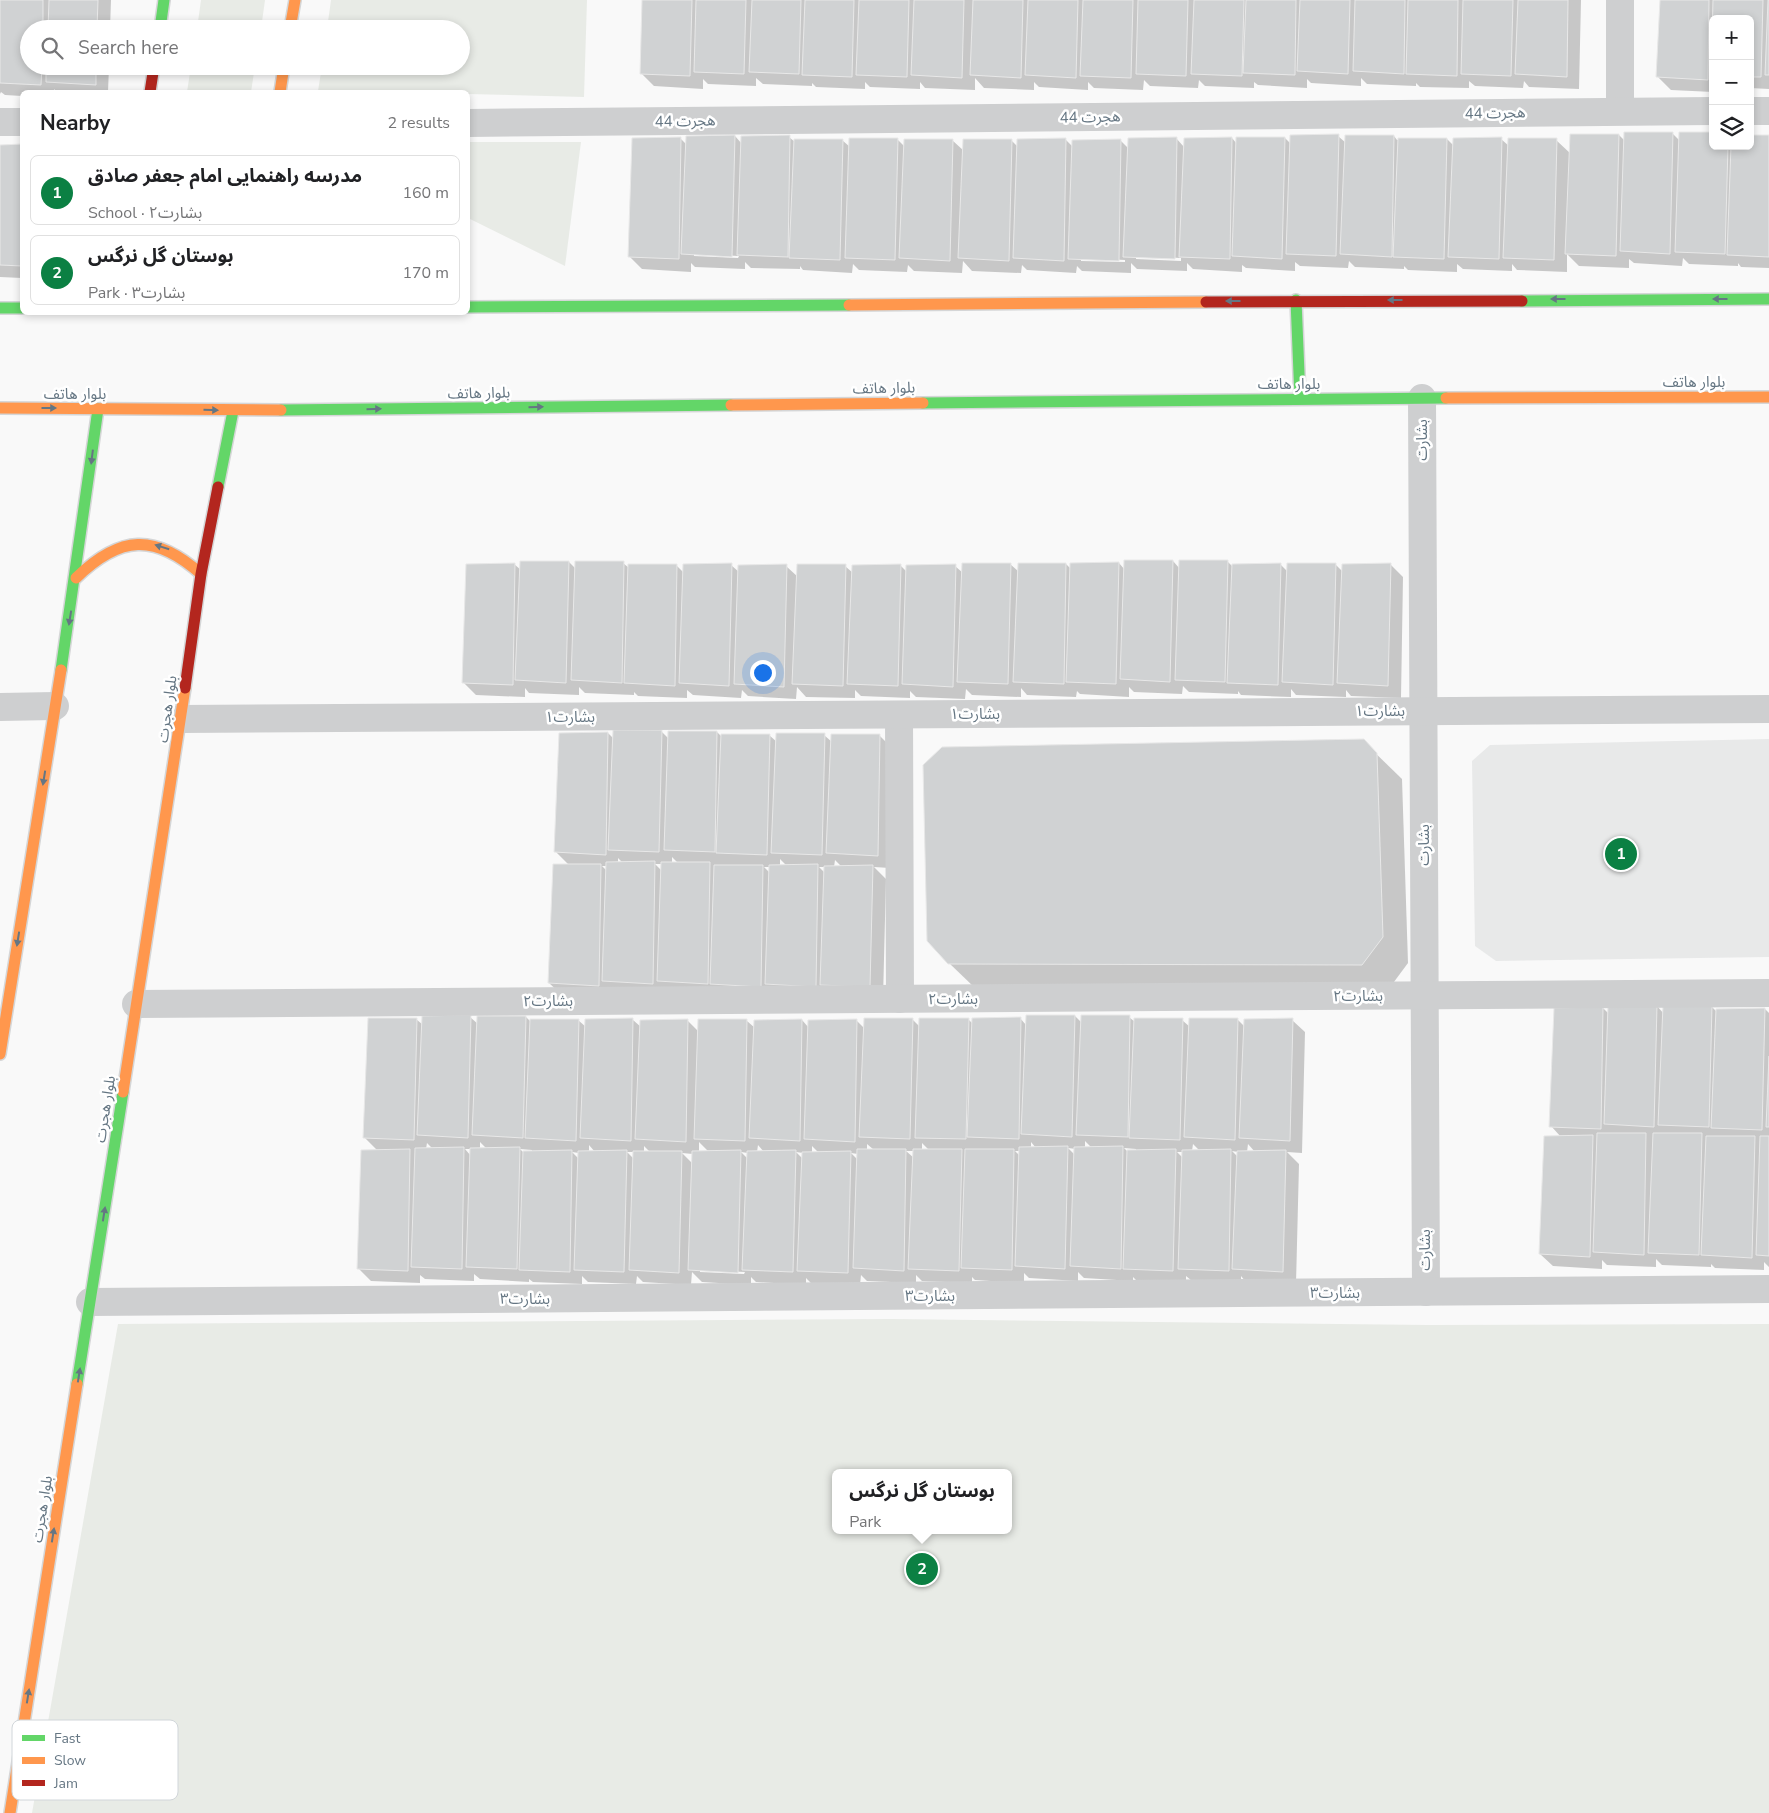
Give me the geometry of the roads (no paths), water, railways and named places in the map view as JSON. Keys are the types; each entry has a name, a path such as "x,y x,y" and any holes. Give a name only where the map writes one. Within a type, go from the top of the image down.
{"main road":[{"path":"161,20 164,0"},
{"path":"291,20 294,0"},
{"path":"150,90 153,75"},
{"path":"280,90 283,75"},
{"path":"470,307 1296,300 1769,299"},
{"path":"1296,300 1300,398"},
{"path":"0,308 20,308"},
{"name":"بلوار هاتف","path":"0,408 234,411 1300,398 1769,397"},
{"path":"0,1054 5,994 76,578 98,409"},
{"name":"بلوار هجرت","path":"25,1720 182,720 201,574 234,411"},
{"path":"76,578 90,562 108,550 128,544 148,543 168,549 186,559 201,574"},
{"name":"بلوار هجرت","path":"10,1813 12,1800"}],"street":[{"path":"1620,0 1620,112"},
{"name":"هجرت 44","path":"470,124 1709,111"},
{"path":"1754,111 1769,111"},
{"path":"0,122 20,122"},
{"name":"بشارت","path":"1422,398 1426,1292"},
{"path":"0,707 55,706"},
{"name":"بشارت۱","path":"182,720 1769,708"},
{"path":"899,715 900,999"},
{"name":"بشارت۲","path":"136,1004 1769,993"},
{"name":"بشارت۳","path":"90,1302 1769,1289"}],"place":[{"name":"مدرسه راهنمایی امام جعفر صادق","path":"1621,854"},
{"name":"بوستان گل نرگس","path":"922,1569"}]}
